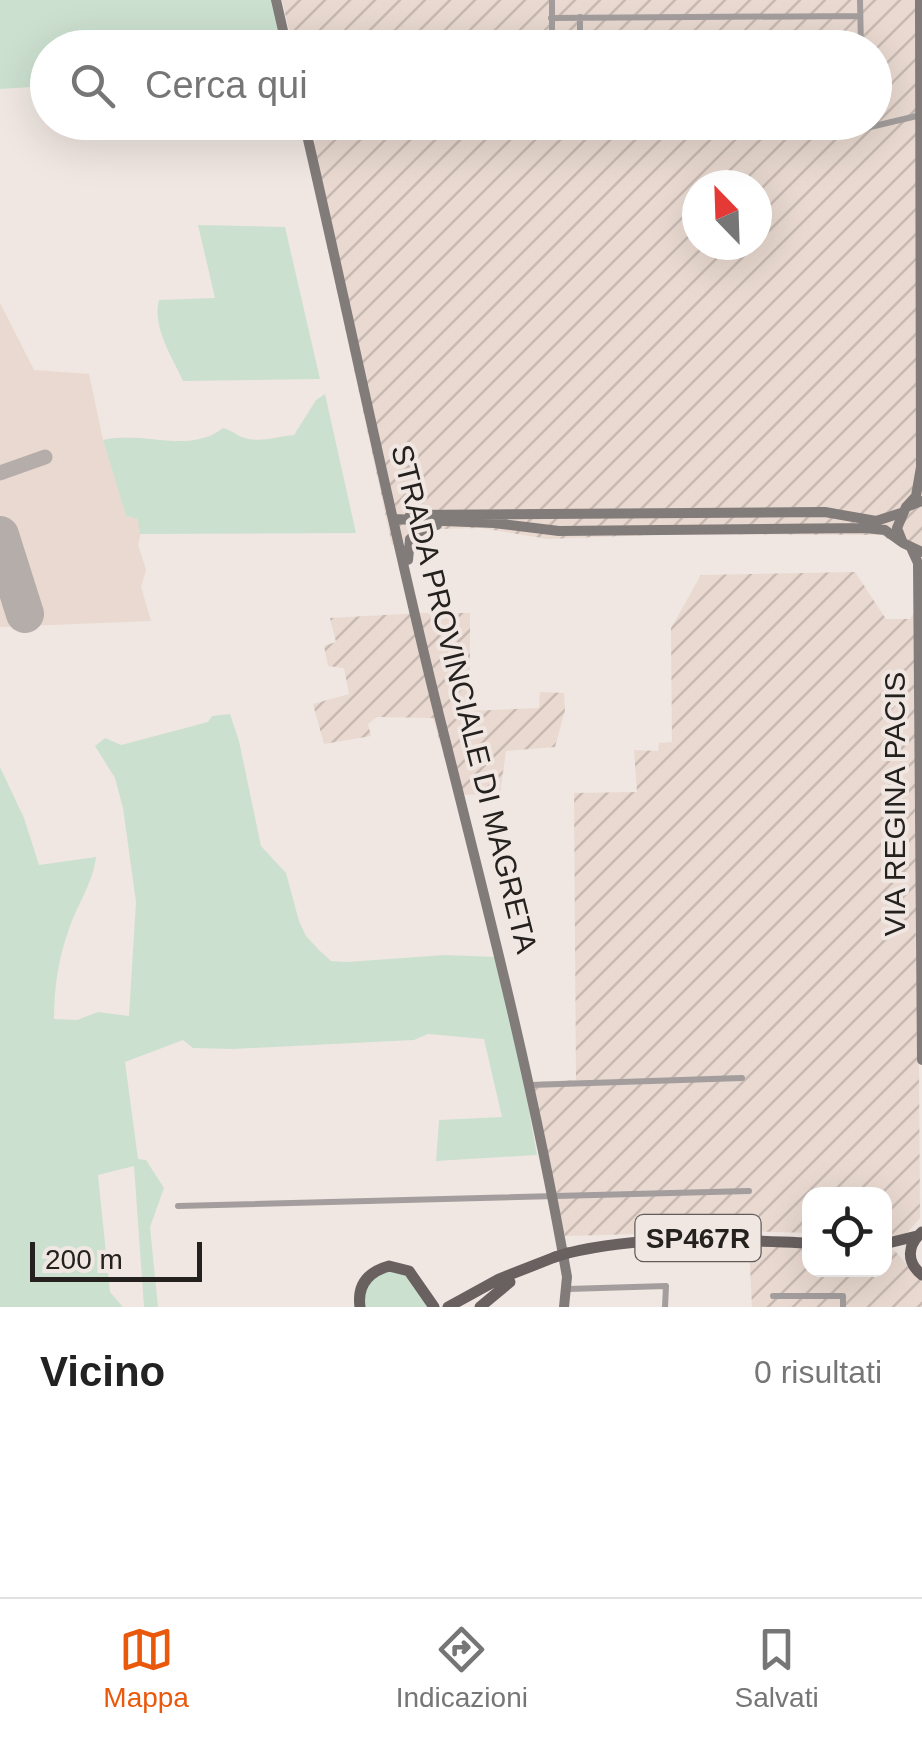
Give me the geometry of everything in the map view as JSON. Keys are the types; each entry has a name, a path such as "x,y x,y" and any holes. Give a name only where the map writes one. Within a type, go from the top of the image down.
{"main road":[{"path":"892,1242 920,1232"},
{"path":"911,1261 910,1248 920,1232"},
{"name":"SP467R","path":"448,1307 499,1279 604,1248 685,1237 802,1243"},
{"path":"892,1247 922,1275"},
{"name":"SP467R","path":"462,1307 562,1258"},
{"path":"360,1307 359,1295 368,1276 389,1266 409,1272 434,1307"},
{"path":"480,1307 510,1282"}],"street":[{"path":"276,0 283,30"},
{"path":"552,0 552,30"},
{"path":"860,0 860,30"},
{"path":"904,510 916,496 922,469 920,0"},
{"path":"552,18 860,16"},
{"path":"580,18 580,30"},
{"path":"892,119 921,114"},
{"name":"STRADA PROVINCIALE DI MAGRETA","path":"308,140 412,600 530,1085 568,1289"},
{"path":"378,454 384,458 396,505 424,514"},
{"path":"393,519 424,514 825,512 876,521 922,501"},
{"name":"VIA REGINA PACIS","path":"904,510 897,528 913,548 918,563 922,1060"},
{"path":"555,514 552,523 560,531"},
{"path":"393,519 494,523 560,531 864,528 885,530 913,548"},
{"path":"412,600 414,588 407,556 410,539 425,528 444,523"},
{"path":"530,1085 742,1078"},
{"path":"178,1206 749,1191"},
{"path":"563,1307 568,1289 666,1286 665,1307"},
{"path":"773,1296 843,1296 843,1307"}],"shaded area":[{"path":"282,0 922,0 922,559 881,535 677,534 548,539 481,528 441,529 392,545 305,143 892,140 892,30 289,30"},
{"path":"0,303 34,370 89,374 103,440 126,516 138,519 142,528 138,545 146,570 141,587 151,621 0,627"},
{"path":"855,572 886,619 910,619 916,610 920,1218 907,1233 892,1236 892,1187 802,1187 802,1233 565,1236 533,1082 576,1080 574,793 637,792 634,750 658,751 659,743 672,742 671,628 701,575"},
{"path":"470,613 470,711 539,708 540,692 564,693 565,710 555,747 506,751 500,794 455,795 433,718 377,717 368,724 371,736 324,744 313,704 349,694 344,668 328,666 324,646 336,642 330,618"},
{"path":"749,1244 802,1245 802,1277 892,1277 892,1250 922,1282 922,1307 752,1307"}],"green space":[{"path":"0,0 272,0 279,30 30,30 30,87 0,89"},
{"path":"198,225 285,227 320,379 183,381 164,342 158,310 159,300 215,298"},
{"path":"325,394 356,533 140,534 138,519 126,516 103,440 196,440 223,428 251,439 294,435 316,400"},
{"path":"230,714 261,846 286,873 299,921 320,951 331,961 347,962 445,955 496,957 537,1155 436,1161 439,1120 502,1117 484,1039 428,1034 414,1040 232,1049 193,1048 183,1040 125,1062 138,1159 146,1160 164,1188 150,1227 158,1307 144,1307 134,1166 98,1175 110,1292 123,1307 0,1307 0,767 24,818 39,865 96,857 62,953 54,1019 77,1020 98,1012 129,1016 136,902 123,808 115,778 95,746 105,738 121,745 208,722 212,716"},
{"path":"387,1270 407,1275 430,1307 365,1307 369,1284"}],"taxiway":[{"path":"0,473 45,457"}],"runway":[{"path":"0,535 25,614"}]}
